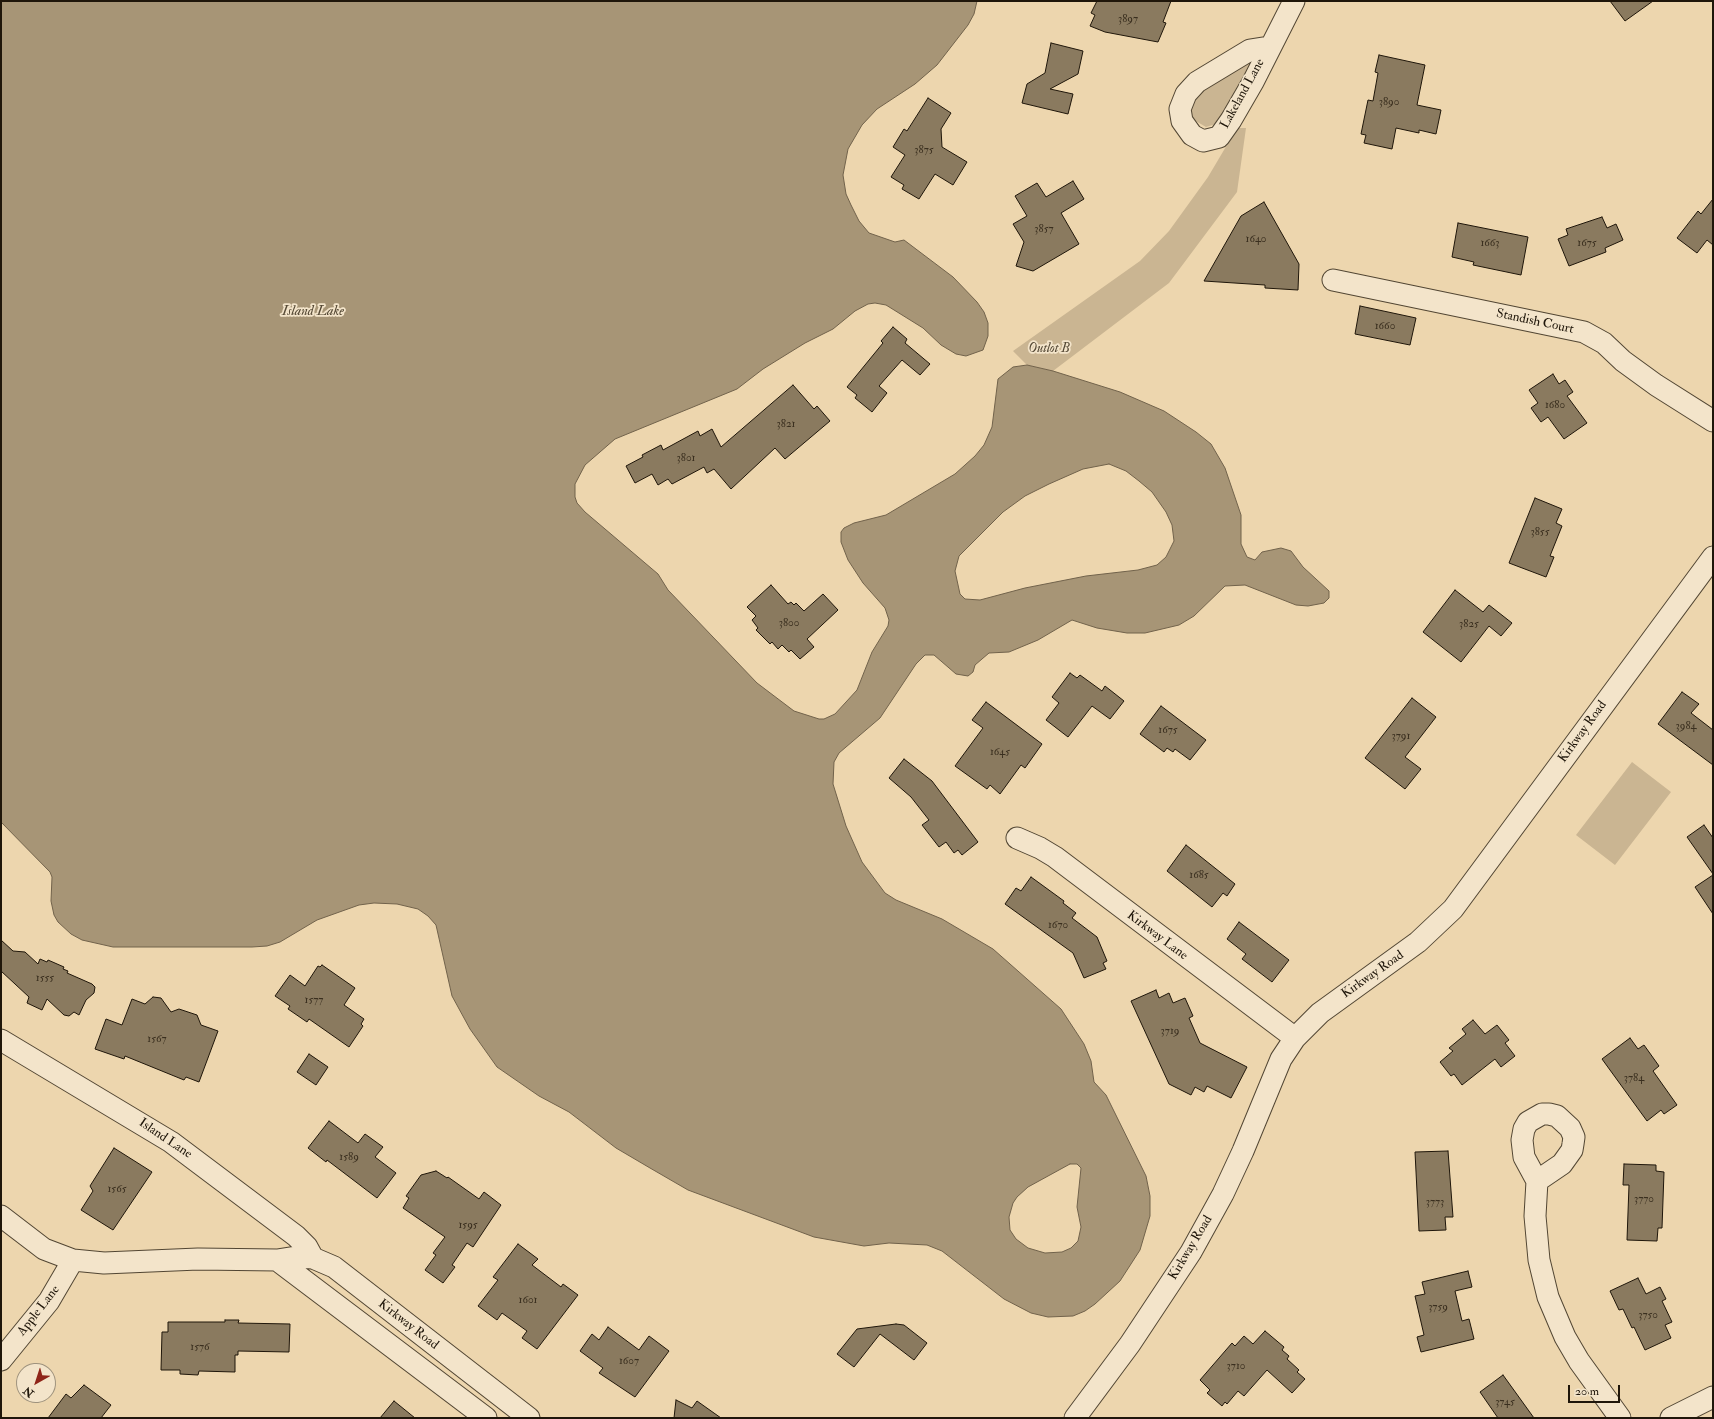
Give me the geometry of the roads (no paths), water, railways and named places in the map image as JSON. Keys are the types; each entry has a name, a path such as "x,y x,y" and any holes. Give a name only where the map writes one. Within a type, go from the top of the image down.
{"street":[{"name":"Lakeland Lane","path":"1269,47 1250,50 1198,82 1186,94 1180,109 1182,121 1192,135 1203,141 1219,137 1231,120 1253,82 1269,47 1294,1"},
{"name":"Standish Court","path":"1332,280 1584,332 1604,343 1623,361 1656,385 1713,420"},
{"name":"Kirkway Road","path":"1075,1418 1130,1344 1191,1252 1223,1194 1282,1059 1294,1038 1320,1013 1418,942 1453,910 1713,557"},
{"name":"Kirkway Lane","path":"1017,838 1040,848 1055,858 1294,1038"},
{"name":"Island Lane","path":"1,1040 171,1142 296,1236 307,1247 313,1258"},
{"path":"1538,1181 1535,1216 1536,1237 1539,1260 1548,1297 1565,1337 1579,1361 1620,1418"},
{"name":"Kirkway Road","path":"1,1216 44,1249 73,1260 104,1263 198,1259 276,1260 296,1257 313,1258 334,1267 529,1418"},
{"name":"Apple Lane","path":"1,1360 49,1301 73,1260"},
{"name":"Kirkway Road","path":"276,1260 486,1418"},
{"path":"1671,1418 1713,1397"}],"water":[{"name":"Island Lake","path":"1,1 977,1 974,14 968,25 937,65 915,84 877,109 862,125 848,149 843,175 846,194 859,221 869,233 895,242 904,240 953,277 977,302 984,312 988,323 988,336 983,350 966,356 956,354 941,345 923,328 886,305 875,303 868,304 855,311 833,329 805,343 763,369 737,389 615,439 585,465 575,484 575,497 577,503 585,512 658,574 668,590 757,683 794,711 819,719 824,719 835,714 857,690 872,652 888,626 889,620 885,608 863,583 848,560 841,542 841,532 844,528 854,523 886,515 955,474 975,456 984,445 992,427 998,379 1013,367 1027,365 1053,371 1120,392 1164,411 1196,432 1211,444 1225,468 1241,515 1241,544 1247,557 1255,560 1262,552 1281,548 1291,551 1303,567 1329,591 1329,598 1324,603 1308,606 1296,605 1245,585 1225,586 1194,616 1179,625 1145,633 1127,633 1097,628 1072,620 1038,640 1009,652 989,653 975,665 973,672 968,676 956,674 934,655 925,655 916,664 880,718 839,753 834,762 833,784 846,826 862,862 885,893 896,900 942,919 993,949 1061,1009 1084,1044 1091,1061 1094,1082 1106,1095 1146,1176 1150,1196 1150,1216 1140,1250 1120,1281 1095,1304 1085,1311 1073,1316 1048,1317 1031,1313 1004,1299 942,1251 927,1245 889,1243 864,1246 814,1237 688,1190 616,1148 569,1112 539,1096 497,1067 470,1029 452,996 436,925 428,916 418,909 397,904 374,903 359,905 317,920 280,942 267,946 113,947 82,940 71,934 58,922 54,915 51,901 52,877 50,872 1,822","holes":["1109,464 1126,471 1139,481 1152,492 1166,512 1172,525 1174,541 1166,557 1157,565 1138,570 1086,576 1025,588 980,600 965,599 960,594 955,571 959,556 1003,512 1025,496 1049,484 1083,469","1070,1164 1077,1164 1081,1168 1077,1207 1081,1227 1078,1241 1071,1248 1062,1252 1045,1253 1028,1248 1016,1239 1010,1230 1009,1217 1013,1203 1028,1187"]}],"park label":[{"name":"Outlot B","path":"1049,349"}]}
